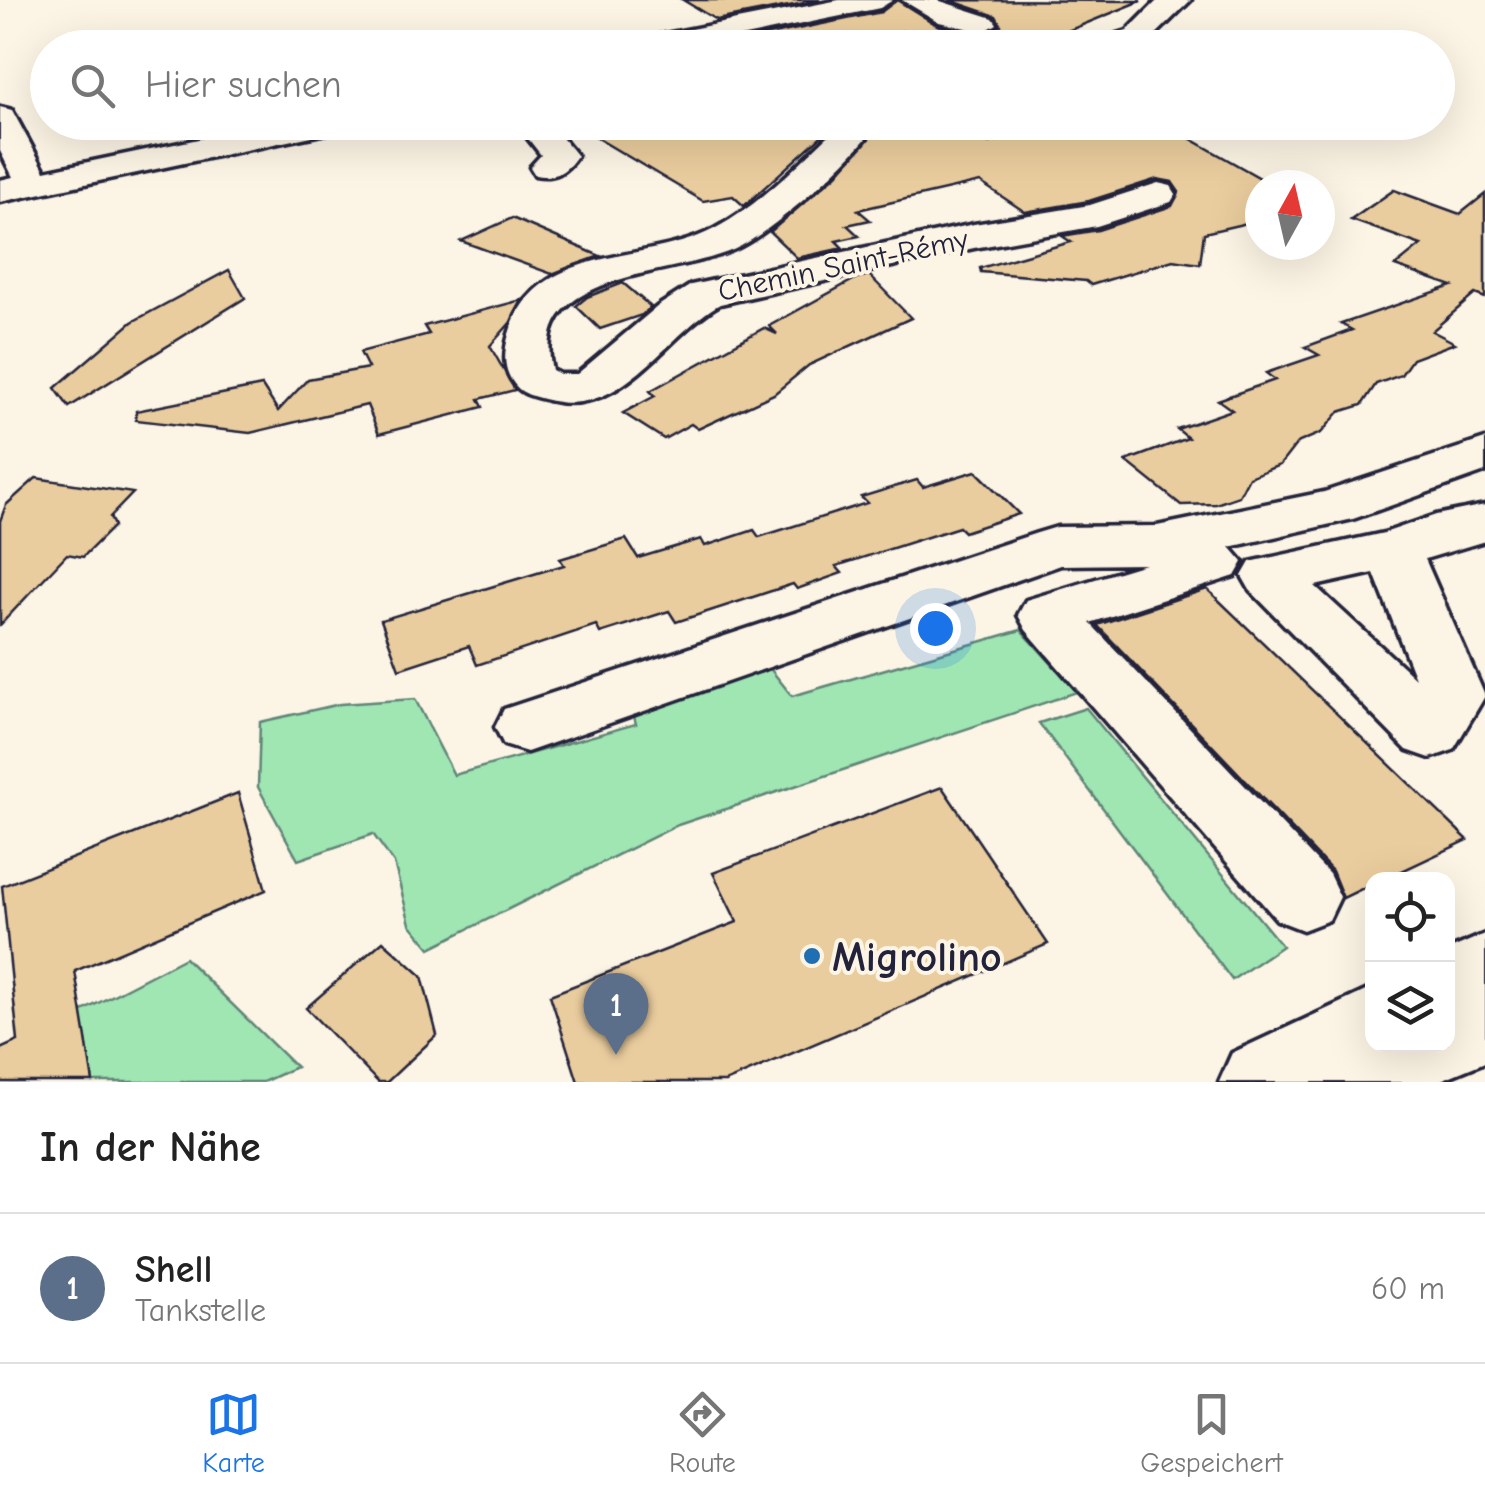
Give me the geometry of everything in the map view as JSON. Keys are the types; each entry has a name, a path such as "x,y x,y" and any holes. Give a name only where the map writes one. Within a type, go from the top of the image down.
{"street":[{"path":"730,30 880,0"},
{"path":"916,0 949,16 983,24"},
{"path":"1146,30 1169,9"},
{"path":"3,129 17,188 246,140"},
{"path":"546,140 560,156 548,167"},
{"name":"Chemin Saint-Rémy","path":"842,140 730,237 690,254 588,276 549,297 532,338 528,369 532,378 556,388 590,386 678,308 706,294 1096,214 1158,194"},
{"path":"527,727 1057,546 1157,545 1334,508 1485,455"},
{"path":"1303,897 1047,615 1232,556 1338,546 1485,492"},
{"path":"1393,550 1454,528 1485,524"},
{"path":"1455,986 1485,971"},
{"path":"1455,1034 1485,1023"},
{"path":"1260,1082 1365,1030"},
{"path":"1344,1082 1410,1052"}],"green space":[{"path":"1021,630 1077,692 678,825 430,948 410,924 394,863 373,834 298,860 258,787 260,722 340,704 415,699 454,775 636,724 628,694 760,656 792,696"},
{"path":"1086,708 1282,946 1232,980 1039,723"},
{"path":"185,958 296,1067 263,1082 93,1082 81,1012"}],"building":[{"path":"683,0 820,0 716,20"},
{"path":"897,0 937,25 957,30 792,30 881,12"},
{"path":"949,0 1141,1 1070,30 992,30 1001,25 996,16"},
{"path":"600,140 817,140 744,206 733,196 703,201"},
{"path":"866,140 1193,140 1246,170 1245,223 1204,233 1200,264 1173,260 1091,285 1086,281 981,272 980,268 1071,242 1062,236 1098,230 1172,206 1179,192 1172,182 1157,179 1089,201 1025,212 980,182 858,210 870,220 847,225 859,236 836,241 843,248 797,258 770,232 837,174"},
{"path":"1394,190 1460,214 1485,194 1485,298 1475,294 1432,331 1455,343 1412,359 1401,375 1376,384 1362,405 1339,412 1321,433 1297,443 1280,465 1249,477 1239,496 1216,504 1181,505 1126,461 1188,438 1177,429 1232,410 1218,400 1275,380 1266,373 1319,355 1305,347 1352,330 1341,324 1452,286 1395,266 1421,245 1351,220"},
{"path":"512,218 600,256 552,274 461,241"},
{"path":"229,270 245,298 69,407 55,388 132,322"},
{"path":"869,275 911,318 809,365 774,394 698,429 691,424 664,439 623,413 655,396 650,391 764,328 777,334 769,326"},
{"path":"623,283 651,307 642,315 600,329 576,306 587,297"},
{"path":"522,300 511,322 490,346 515,390 479,399 483,407 379,434 367,405 250,433 136,420 136,411 262,386 278,411 308,379 368,368 360,352 429,334 424,326"},
{"path":"976,471 1019,514 964,532 959,527 836,566 842,573 797,589 793,584 676,622 669,611 600,633 596,625 477,665 469,646 399,669 381,620 564,565 560,559 626,539 638,558 701,539 705,546 754,530 759,537 867,503 861,497 917,480 923,487"},
{"path":"36,478 133,493 110,517 114,526 83,557 67,554 0,625 0,521 6,505"},
{"path":"1207,589 1468,840 1400,872 1365,872 1365,887 1343,898 1332,871 1097,625"},
{"path":"942,787 1048,944 725,1082 578,1082 550,995 737,922 713,873"},
{"path":"238,793 266,890 75,971 93,1082 0,1082 0,1049 18,1041 2,886"},
{"path":"383,941 422,976 437,1035 387,1082 378,1082 306,1008"}],"place":[{"name":"Migrolino","path":"812,956"},
{"name":"Shell","path":"616,1055"}]}
